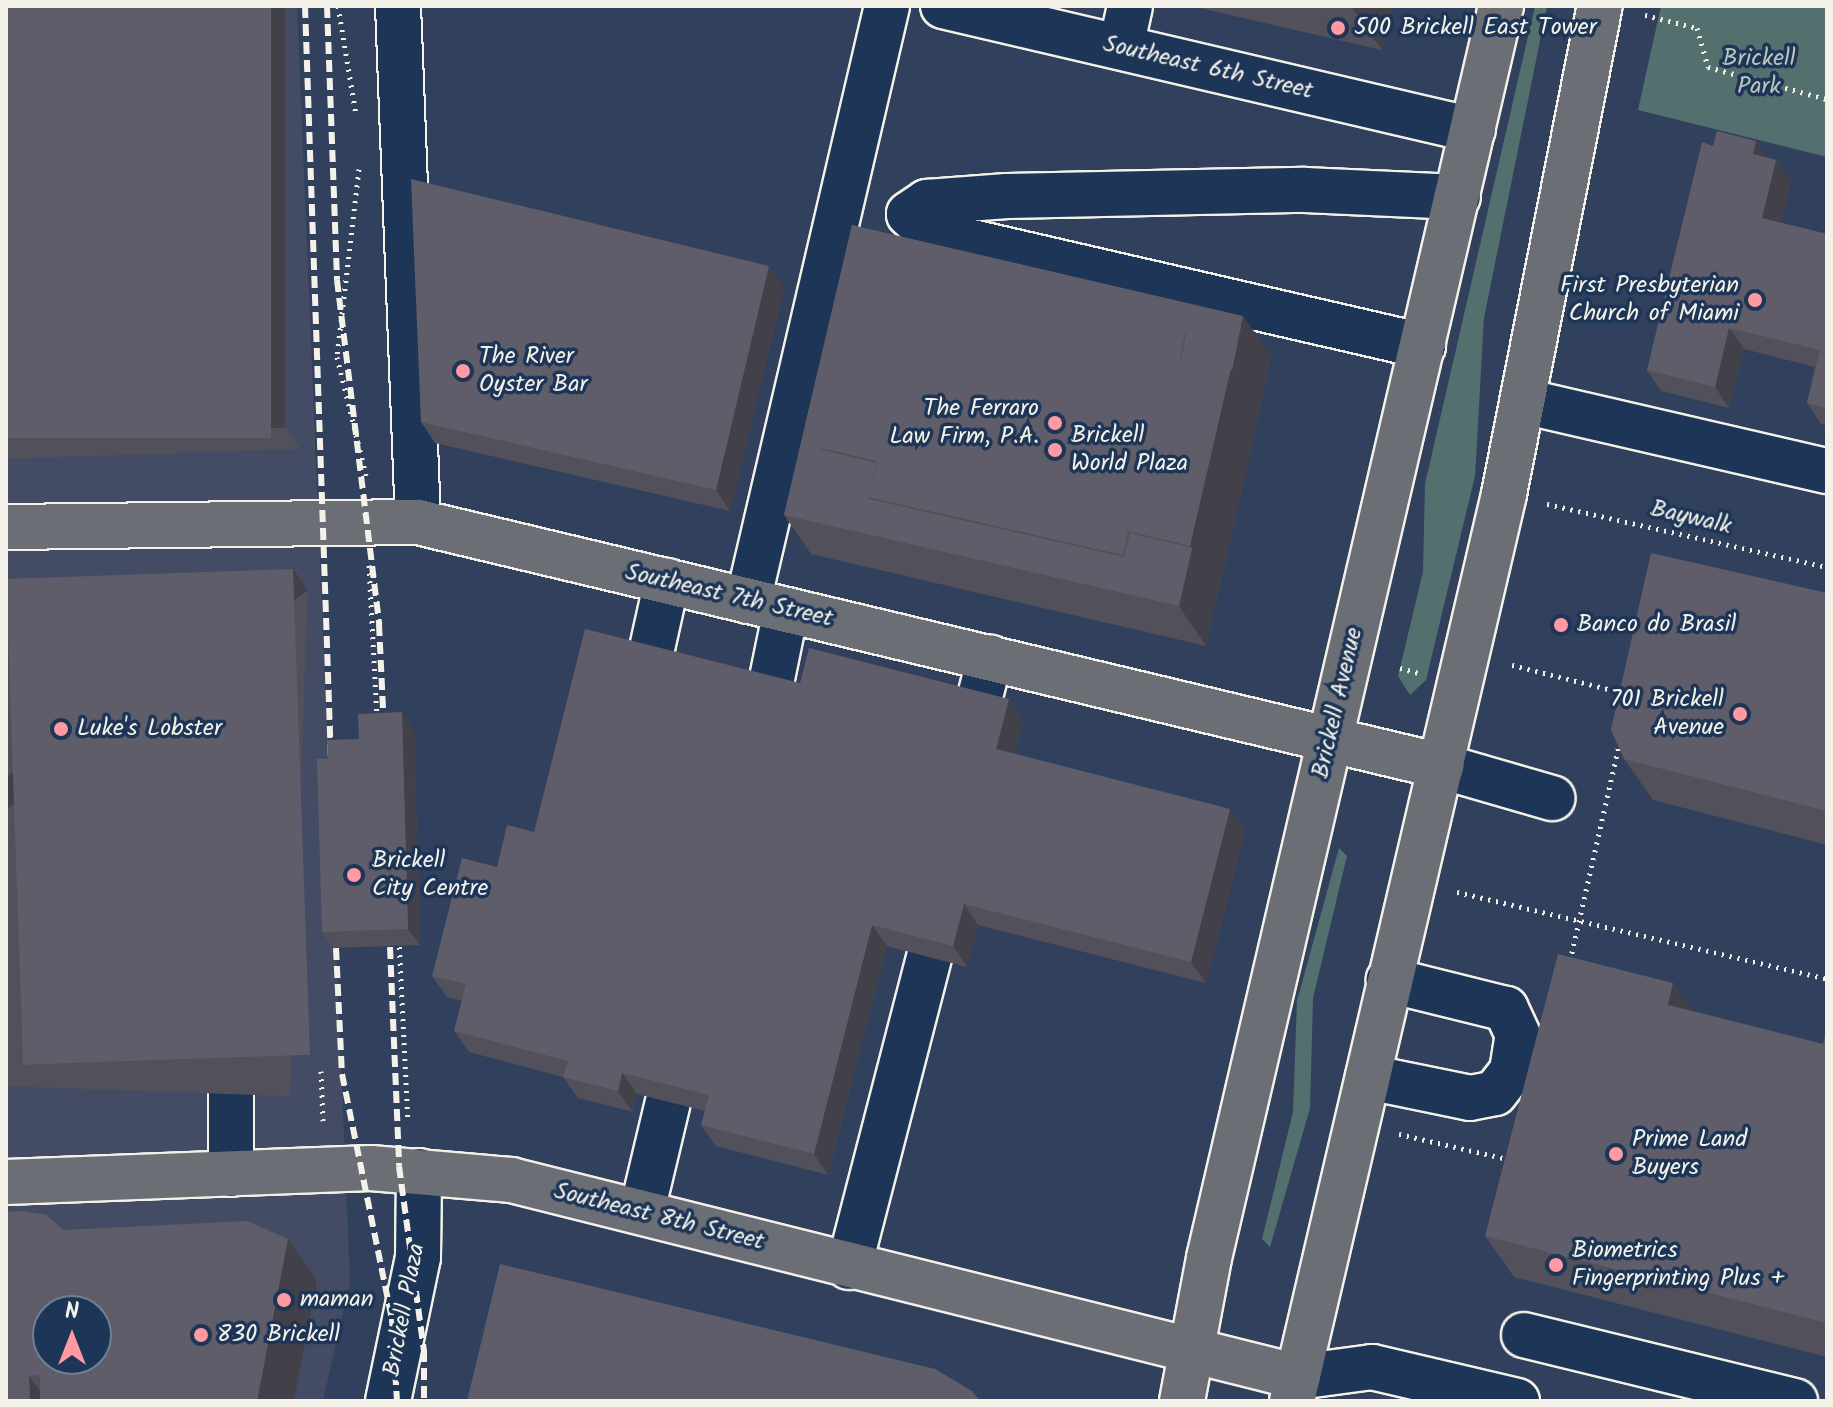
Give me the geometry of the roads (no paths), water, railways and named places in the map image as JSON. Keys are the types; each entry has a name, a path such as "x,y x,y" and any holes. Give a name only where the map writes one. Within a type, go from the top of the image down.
{"main road":[{"name":"Brickell Avenue","path":"1182,1401 1329,739 1501,6"},
{"path":"1307,1393 1389,980 1441,766 1523,401 1600,6"},
{"name":"Southeast 7th Street","path":"6,527 418,522 1441,766"},
{"name":"Southeast 8th Street","path":"6,1182 419,1171 511,1180 642,1211 849,1267 1193,1350 1307,1393"}],"street":[{"path":"398,6 418,522"},
{"path":"769,693 767,605 887,6"},
{"name":"Southeast 6th Street","path":"943,6 1126,27 1473,130"},
{"path":"1423,346 928,232 909,214 927,202 1007,196 1305,190 1458,197"},
{"path":"1523,401 1827,471"},
{"path":"649,662 667,581"},
{"path":"977,708 990,658"},
{"path":"1441,766 1552,798"},
{"path":"849,1267 929,957"},
{"path":"1368,1077 1470,1098 1495,1093 1512,1071 1518,1035 1506,1009 1389,980"},
{"path":"231,1080 231,1174"},
{"path":"642,1211 668,1102"},
{"name":"Brickell Plaza","path":"388,1401 418,1257 419,1171"},
{"path":"1524,1335 1795,1401"},
{"path":"1307,1393 1372,1367 1517,1401"}],"railway":[{"path":"305,6 331,762"},
{"path":"327,6 337,280 379,624 384,729"},
{"path":"390,947 399,1166 424,1350 424,1401"},
{"path":"336,948 342,1074 392,1319 397,1401"}],"place":[{"name":"500 Brickell East Tower","path":"1338,28"},
{"name":"First Presbyterian Church of Miami","path":"1755,300"},
{"name":"The River Oyster Bar","path":"463,371"},
{"name":"The Ferraro Law Firm, P.A.","path":"1055,423"},
{"name":"Brickell World Plaza","path":"1055,450"},
{"name":"Banco do Brasil","path":"1561,625"},
{"name":"701 Brickell Avenue","path":"1740,714"},
{"name":"Luke's Lobster","path":"61,729"},
{"name":"Brickell City Centre","path":"354,875"},
{"name":"Prime Land Buyers","path":"1616,1154"},
{"name":"Biometrics Fingerprinting Plus +","path":"1556,1265"},
{"name":"maman","path":"284,1300"},
{"name":"830 Brickell","path":"201,1335"}],"park label":[{"name":"Brickell Park","path":"1759,73"}]}
